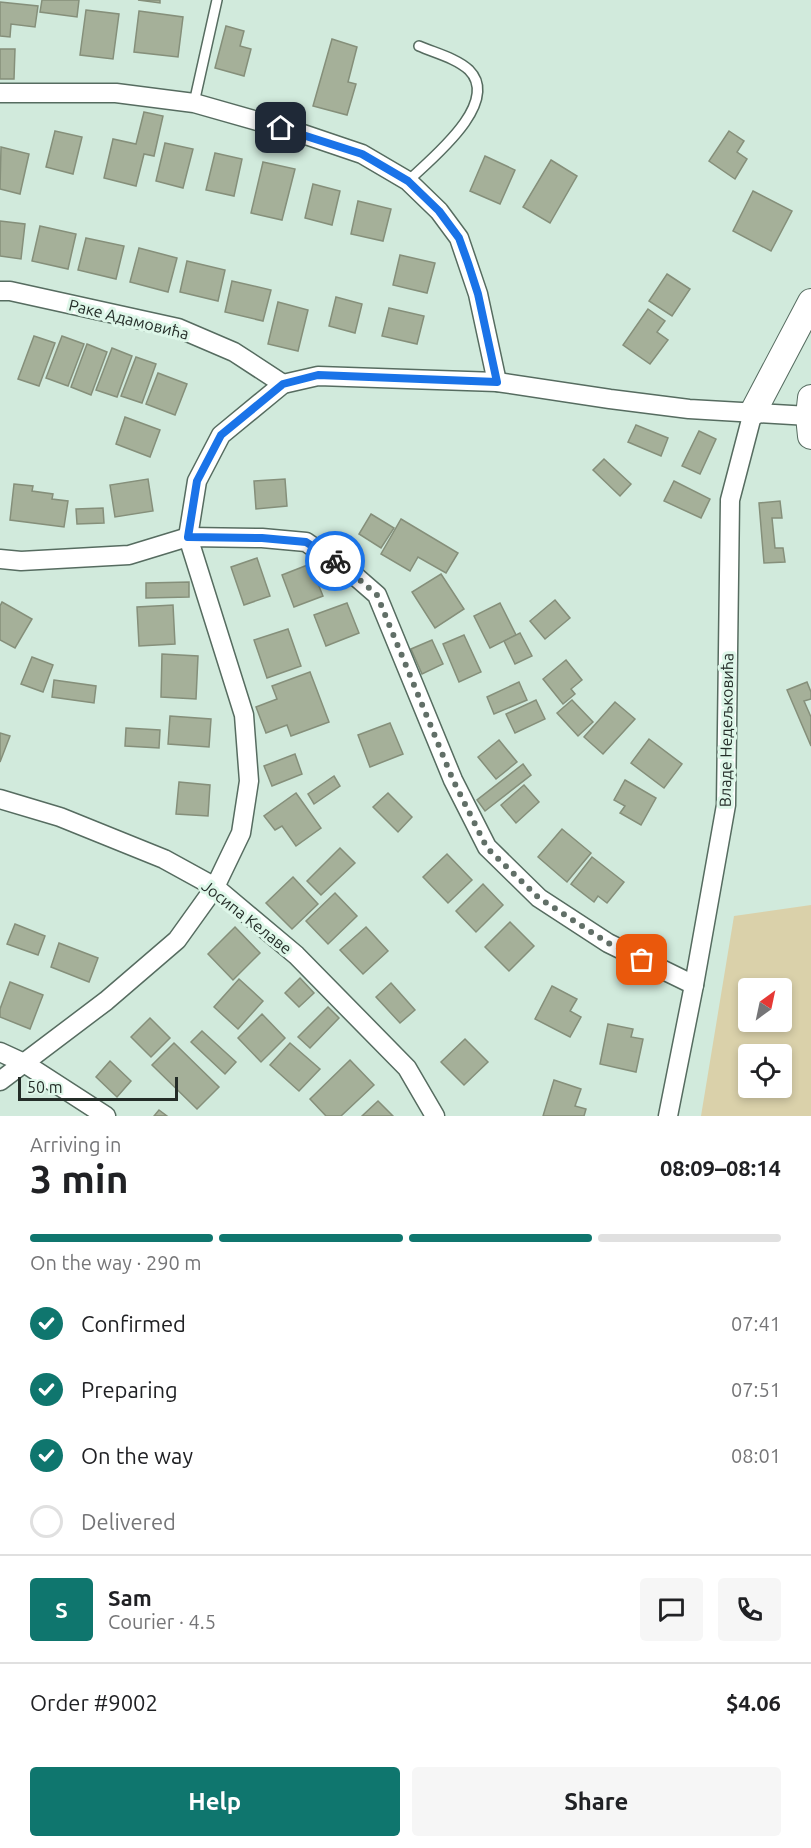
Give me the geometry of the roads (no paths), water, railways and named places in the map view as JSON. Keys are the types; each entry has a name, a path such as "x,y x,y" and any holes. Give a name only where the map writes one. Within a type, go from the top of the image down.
{"street":[{"path":"0,93 116,93 194,103 303,134 362,154 408,181 439,211 459,238 478,294 497,382"},
{"name":"Раке Адамовића","path":"0,291 10,291 178,328 234,351 283,384"},
{"path":"753,412 811,302"},
{"path":"0,1081 106,1001 177,940 215,887 241,833 249,781 244,715 188,537 197,481 221,435 283,384 318,375 497,382 666,406 810,416"},
{"name":"Владе Недељковића","path":"668,1116 726,805 730,500 753,412"},
{"path":"0,559 21,561 129,555 188,537 262,538 306,542 354,575 377,595 453,780 487,848 539,898 608,943 694,985"},
{"name":"Јосипа Келаве","path":"0,799 60,817 164,859 215,887 296,956 407,1068 435,1116"},
{"path":"0,1052 24,1063 106,1116"}],"lane":[{"path":"194,103 217,0"},
{"path":"408,181 451,139 476,103 478,92 476,81 459,63 418,46"}]}
